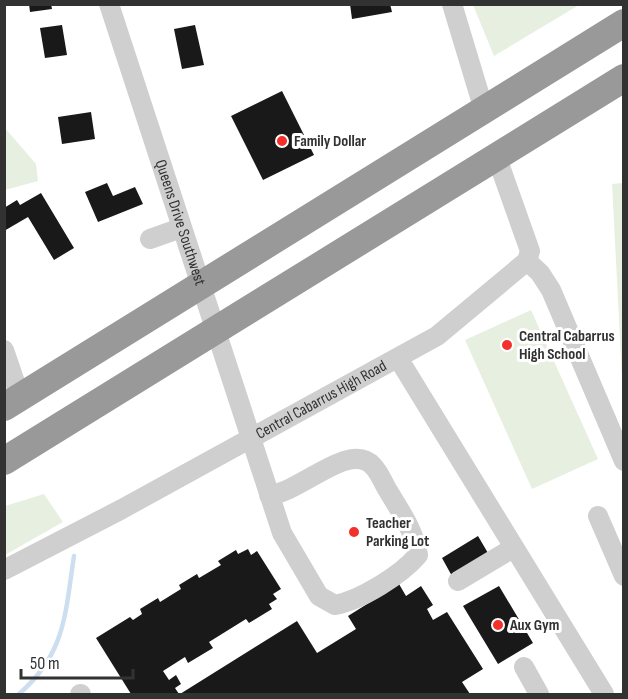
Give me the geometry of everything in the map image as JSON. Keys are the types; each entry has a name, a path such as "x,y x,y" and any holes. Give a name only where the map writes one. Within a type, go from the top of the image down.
{"highway":[{"path":"12,402 624,23"},
{"path":"4,461 624,78"}],"street":[{"name":"Queens Drive Southwest","path":"109,4 269,495"},
{"path":"452,4 484,110"},
{"path":"497,158 530,251 527,261 540,273 551,290 624,461"},
{"path":"150,239 181,228"},
{"name":"Central Cabarrus High Road","path":"4,570 250,440 437,336 527,261"},
{"path":"4,350 12,402"},
{"path":"398,358 604,694"},
{"path":"347,458 360,458 372,464 415,536 418,555 408,567 359,597 335,605 319,596 282,533 269,495 282,494 347,458"},
{"path":"598,516 624,576"},
{"path":"458,581 513,548"},
{"path":"524,666 539,694"}],"green space":[{"path":"473,5 579,5 494,56"},
{"path":"5,128 36,164 38,181 5,190"},
{"path":"624,183 623,396 612,184"},
{"path":"531,310 598,459 532,489 465,340"},
{"path":"44,494 63,522 5,555 5,506"}],"building":[{"path":"29,4 51,4 52,9 30,12"},
{"path":"350,4 390,4 392,12 352,19"},
{"path":"62,25 67,55 45,58 40,28"},
{"path":"195,25 204,65 182,69 174,29"},
{"path":"282,91 314,155 263,180 231,116"},
{"path":"91,112 95,139 62,144 58,117"},
{"path":"107,183 113,196 135,187 143,204 98,222 85,192"},
{"path":"41,193 74,248 54,260 28,217 4,231 4,208 17,200 20,205"},
{"path":"478,536 495,565 458,587 442,558"},
{"path":"248,549 251,555 257,551 281,589 273,594 277,599 269,604 272,609 249,623 246,619 209,642 213,648 188,663 185,657 163,671 169,680 176,675 181,684 175,688 179,694 131,694 96,638 130,617 133,620 142,614 140,609 158,598 160,602 181,589 179,585 197,574 199,578 221,565 218,561 236,550 238,554"},
{"path":"399,584 406,596 421,586 433,605 427,609 433,620 447,612 483,669 462,682 470,694 180,694 297,621 317,653 356,629 348,616"},
{"name":"Aux Gym","path":"499,586 533,643 498,664 463,606"}],"waterway":[{"path":"19,694 34,679 55,648 65,614 74,556"}],"place":[{"name":"Family Dollar","path":"282,141"},
{"name":"Central Cabarrus High School","path":"507,345"},
{"name":"Teacher Parking Lot","path":"354,532"},
{"name":"Aux Gym","path":"498,625"}]}
